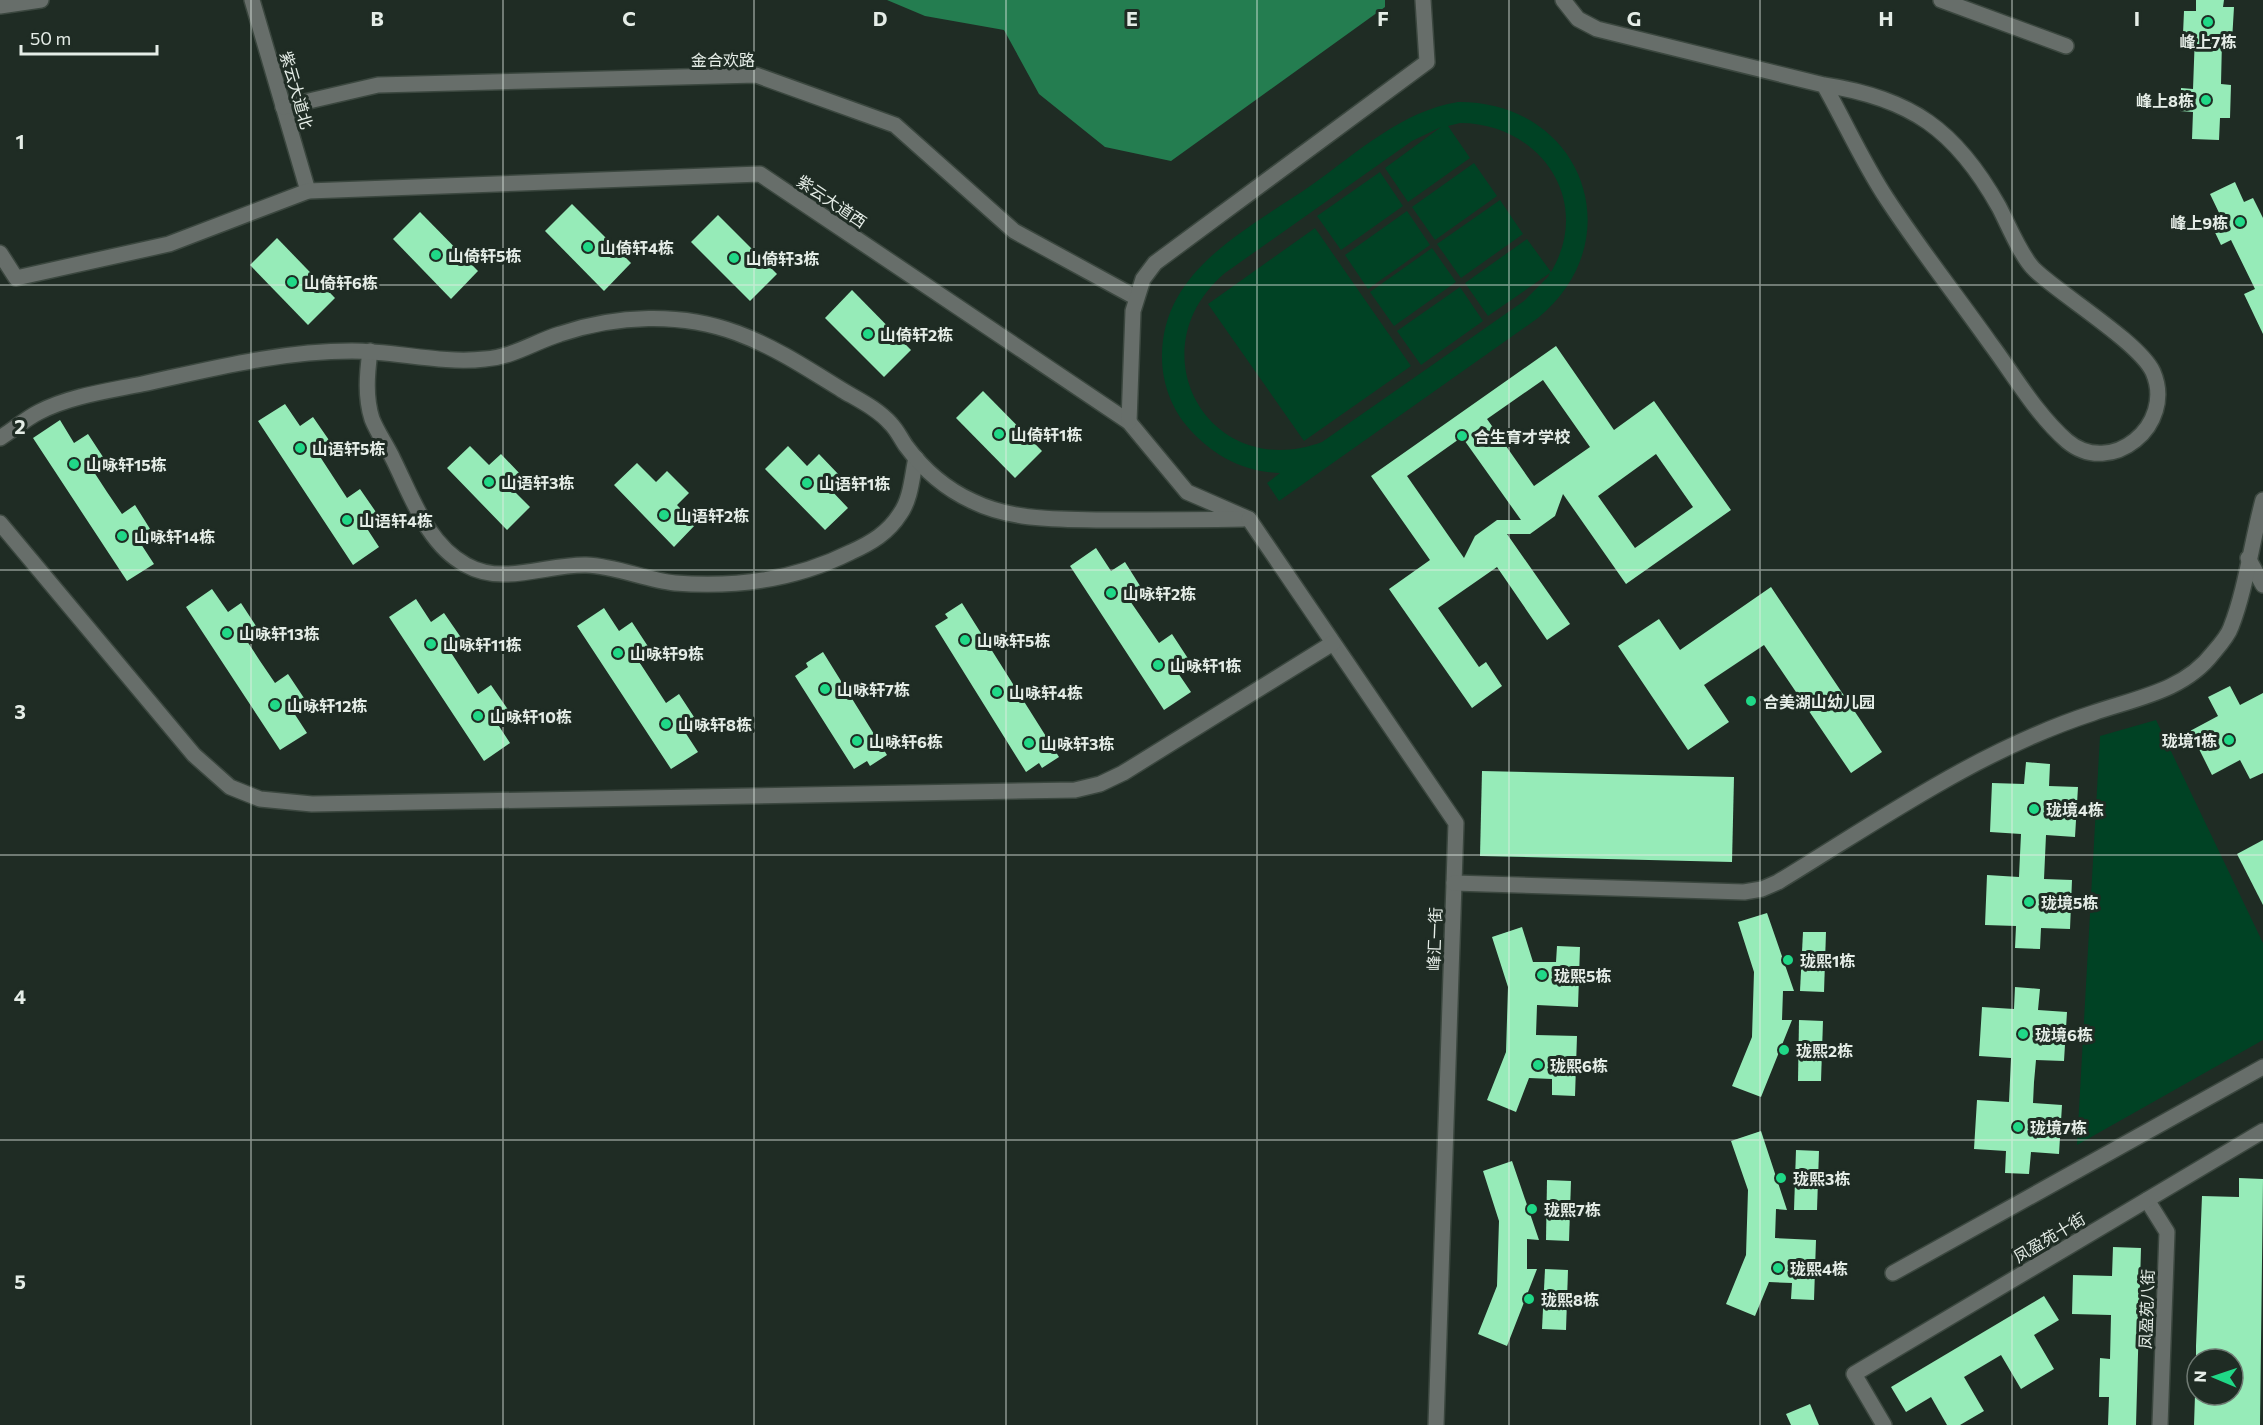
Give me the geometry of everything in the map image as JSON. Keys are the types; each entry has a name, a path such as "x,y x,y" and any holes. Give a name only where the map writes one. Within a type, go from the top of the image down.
{"street":[{"path":"0,6 41,0"},
{"name":"紫云大道北","path":"252,0 308,191"},
{"path":"1129,422 1135,297 1143,279 1155,263 1427,62 1423,0"},
{"path":"1563,0 1578,19 1597,29 1824,85 1861,90 1896,103 1928,121 1957,145 1980,174 2032,268 2133,349 2152,371 2158,400 2149,429 2126,448 2097,453 2069,443 2038,409 1886,198 1824,85"},
{"path":"1941,0 2066,46"},
{"name":"金合欢路","path":"283,107 378,85 756,75 895,125 1014,231 1135,297"},
{"name":"紫云大道西","path":"0,253 16,278 169,244 308,191 760,174 1129,422 1187,492 1249,519"},
{"path":"0,438 39,412 77,398 255,360 303,353 370,351 448,360 486,359 523,351 557,334 601,322 645,318 690,321 734,332 785,355 875,410 893,425 916,458 946,486 971,501 998,512 1026,518 1249,519"},
{"path":"370,351 366,385 372,418 430,532 446,552 460,562 492,574 519,574 553,567 588,565 672,583 723,586 774,580 823,566 869,543 888,530 902,512 916,458"},
{"path":"1454,883 1744,892 1762,889 2000,750 2063,723 2159,693 2187,677 2212,656 2231,629 2263,500"},
{"name":"峰汇一街","path":"1249,519 1456,823 1436,1425"},
{"path":"0,523 194,755 230,787 260,799 291,802 1075,790 1100,784 1124,773 1333,643"},
{"path":"2248,558 2263,585"},
{"path":"1893,1273 2263,1067"},
{"name":"凤盈苑十街","path":"1884,1425 1854,1374 2263,1131"},
{"name":"凤盈苑八街","path":"2147,1200 2167,1232 2160,1425"}],"shaded area":[{"path":"887,0 1385,0 1385,7 1171,161 1105,147 1039,94 1004,30 925,16"},
{"path":"1458,102 1501,108 1536,124 1563,149 1580,180 1588,215 1583,251 1567,286 1538,318 1279,501 1267,483 1280,473 1240,465 1216,453 1195,435 1176,410 1166,385 1162,358 1166,327 1176,300 1192,276 1213,254 1237,235 1313,184 1381,134 1418,114","holes":["1460,123 1488,126 1514,136 1535,151 1551,170 1562,193 1566,218 1563,245 1551,272 1527,239 1465,283 1488,316 1550,273 1548,277 1524,301 1322,442 1282,450 1246,444 1218,427 1197,402 1186,371 1186,338 1198,304 1225,273 1412,141 1441,127 1385,168 1408,202 1470,158 1448,126"]},
{"path":"1474,163 1497,196 1435,240 1412,207"},
{"path":"1380,172 1403,206 1341,250 1317,216"},
{"path":"1500,200 1523,234 1461,278 1437,244"},
{"path":"1407,211 1430,245 1368,289 1345,255"},
{"path":"1315,228 1411,366 1304,441 1208,304"},
{"path":"1432,248 1456,282 1394,326 1370,292"},
{"path":"1460,287 1483,321 1421,365 1397,331"},
{"path":"2156,720 2263,943 2263,1040 2077,1145 2100,736"}],"building":[{"path":"2196,0 2224,0 2223,7 2234,7 2232,41 2222,40 2221,84 2231,85 2230,118 2220,118 2219,140 2192,139 2193,112 2180,111 2181,88 2193,89 2195,34 2183,34 2184,11 2196,11"},
{"name":"峰上9栋","path":"2235,182 2244,202 2253,198 2263,218 2263,334 2244,294 2255,289 2231,240 2221,245 2211,224 2222,219 2210,194"},
{"name":"山倚轩4栋","path":"572,204 631,263 604,291 545,231"},
{"name":"山倚轩5栋","path":"420,212 478,271 451,299 393,239"},
{"name":"山倚轩3栋","path":"718,215 777,274 750,301 691,242"},
{"name":"山倚轩6栋","path":"277,238 335,298 308,325 250,265"},
{"name":"山倚轩2栋","path":"852,290 911,350 884,377 825,318"},
{"path":"1556,346 1614,430 1654,401 1731,510 1626,584 1563,494 1555,516 1530,534 1507,534 1570,624 1547,640 1497,567 1438,608 1479,667 1486,662 1502,686 1472,708 1389,589 1430,560 1371,476","holes":["1543,380 1590,447 1534,486 1487,419","1462,437 1521,520 1497,520 1475,536 1464,558 1407,476","1656,454 1693,507 1635,548 1598,496"]},
{"name":"山倚轩1栋","path":"983,391 1042,451 1015,478 956,418"},
{"path":"285,404 300,426 313,417 331,443 317,452 347,498 360,489 378,515 364,524 379,547 353,565 258,421"},
{"path":"60,420 74,443 88,434 105,460 92,469 107,492 122,514 135,505 152,532 139,541 154,564 127,581 33,438"},
{"name":"山语轩3栋","path":"470,446 489,465 501,454 522,476 511,488 530,507 507,530 447,468"},
{"name":"山语轩1栋","path":"788,446 807,466 819,454 841,477 829,488 848,508 825,530 765,469"},
{"name":"山语轩2栋","path":"637,463 656,482 667,471 689,493 677,505 696,524 674,547 614,485"},
{"path":"1096,548 1111,571 1125,562 1142,589 1128,598 1159,643 1172,634 1189,660 1176,670 1191,692 1164,710 1070,566"},
{"path":"1771,587 1882,752 1851,773 1764,645 1704,685 1729,722 1688,750 1618,646 1659,619 1680,650"},
{"path":"212,589 228,612 241,603 258,629 245,638 260,661 275,683 288,674 306,701 292,710 307,733 280,750 186,607"},
{"path":"416,599 431,622 444,613 462,639 448,648 478,694 491,685 509,711 495,720 510,743 484,761 389,617"},
{"path":"962,603 1059,757 1042,768 1039,763 1026,772 935,626 948,618 945,614"},
{"path":"604,608 619,631 632,622 649,648 636,657 666,703 679,694 696,720 683,729 698,752 671,769 577,626"},
{"path":"823,652 887,755 870,766 867,761 854,769 795,676 808,667 806,663"},
{"name":"珑境1栋","path":"2230,686 2240,705 2263,693 2263,773 2250,779 2240,760 2212,775 2190,731 2218,716 2208,697"},
{"path":"2026,762 2050,764 2049,786 2078,787 2075,837 2046,835 2044,879 2072,880 2070,929 2041,928 2040,949 2015,948 2016,926 1985,925 1987,875 2019,877 2021,834 1990,832 1992,783 2024,784"},
{"path":"1482,771 1734,777 1732,862 1480,856"},
{"path":"2263,840 2263,905 2237,854"},
{"path":"1767,913 1794,991 1783,991 1782,1020 1792,1020 1761,1097 1732,1086 1752,1037 1754,972 1738,922"},
{"path":"1522,927 1533,962 1556,962 1557,946 1580,947 1578,1007 1537,1005 1536,1035 1577,1036 1575,1096 1552,1095 1552,1079 1529,1078 1516,1112 1487,1100 1506,1052 1508,987 1492,937"},
{"path":"1803,932 1826,932 1824,992 1800,991"},
{"path":"2015,987 2040,989 2038,1010 2067,1012 2064,1061 2036,1060 2034,1082 2033,1103 2062,1105 2059,1154 2031,1152 2029,1174 2005,1173 2006,1151 1974,1149 1977,1100 2009,1102 2011,1058 1979,1056 1982,1007 2014,1009"},
{"path":"1799,1020 1823,1021 1821,1081 1798,1081"},
{"path":"1761,1131 1787,1210 1776,1209 1775,1238 1816,1240 1814,1300 1791,1299 1792,1283 1769,1282 1755,1316 1726,1304 1746,1255 1748,1190 1731,1141"},
{"path":"1796,1150 1819,1151 1817,1210 1794,1210"},
{"path":"1512,1161 1539,1240 1527,1239 1527,1269 1537,1269 1507,1346 1478,1334 1497,1286 1499,1221 1483,1171"},
{"path":"2239,1178 2263,1179 2260,1425 2194,1425 2195,1407 2245,1407 2245,1347 2196,1347 2202,1196 2239,1197"},
{"path":"1547,1180 1571,1181 1569,1241 1546,1240"},
{"path":"2113,1247 2141,1248 2136,1425 2108,1425 2109,1397 2099,1397 2100,1358 2110,1359 2111,1315 2072,1314 2073,1275 2112,1276"},
{"path":"1545,1269 1568,1270 1566,1330 1542,1329"},
{"path":"2044,1296 2059,1320 2034,1335 2054,1369 2021,1389 2001,1355 1964,1377 1984,1411 1960,1425 1947,1425 1931,1397 1906,1412 1891,1387"},
{"path":"1810,1404 1819,1425 1791,1425 1786,1414"}],"place":[{"name":"峰上7栋","path":"2208,22"},
{"name":"峰上8栋","path":"2206,100"},
{"name":"峰上9栋","path":"2240,222"},
{"name":"山倚轩4栋","path":"588,247"},
{"name":"山倚轩5栋","path":"436,255"},
{"name":"山倚轩3栋","path":"734,258"},
{"name":"山倚轩6栋","path":"292,282"},
{"name":"山倚轩2栋","path":"868,334"},
{"name":"山倚轩1栋","path":"999,434"},
{"name":"合生育才学校","path":"1462,436"},
{"name":"山语轩5栋","path":"300,448"},
{"name":"山咏轩15栋","path":"74,464"},
{"name":"山语轩3栋","path":"489,482"},
{"name":"山语轩1栋","path":"807,483"},
{"name":"山语轩2栋","path":"664,515"},
{"name":"山语轩4栋","path":"347,520"},
{"name":"山咏轩14栋","path":"122,536"},
{"name":"山咏轩2栋","path":"1111,593"},
{"name":"山咏轩13栋","path":"227,633"},
{"name":"山咏轩5栋","path":"965,640"},
{"name":"山咏轩11栋","path":"431,644"},
{"name":"山咏轩9栋","path":"618,653"},
{"name":"山咏轩1栋","path":"1158,665"},
{"name":"山咏轩7栋","path":"825,689"},
{"name":"山咏轩4栋","path":"997,692"},
{"name":"合美湖山幼儿园","path":"1751,701"},
{"name":"山咏轩12栋","path":"275,705"},
{"name":"山咏轩10栋","path":"478,716"},
{"name":"山咏轩8栋","path":"666,724"},
{"name":"珑境1栋","path":"2229,740"},
{"name":"山咏轩6栋","path":"857,741"},
{"name":"山咏轩3栋","path":"1029,743"},
{"name":"珑境4栋","path":"2034,809"},
{"name":"珑境5栋","path":"2029,902"},
{"name":"珑熙1栋","path":"1788,960"},
{"name":"珑熙5栋","path":"1542,975"},
{"name":"珑境6栋","path":"2023,1034"},
{"name":"珑熙2栋","path":"1784,1050"},
{"name":"珑熙6栋","path":"1538,1065"},
{"name":"珑境7栋","path":"2018,1127"},
{"name":"珑熙3栋","path":"1781,1178"},
{"name":"珑熙7栋","path":"1532,1209"},
{"name":"珑熙4栋","path":"1778,1268"},
{"name":"珑熙8栋","path":"1529,1299"}]}
